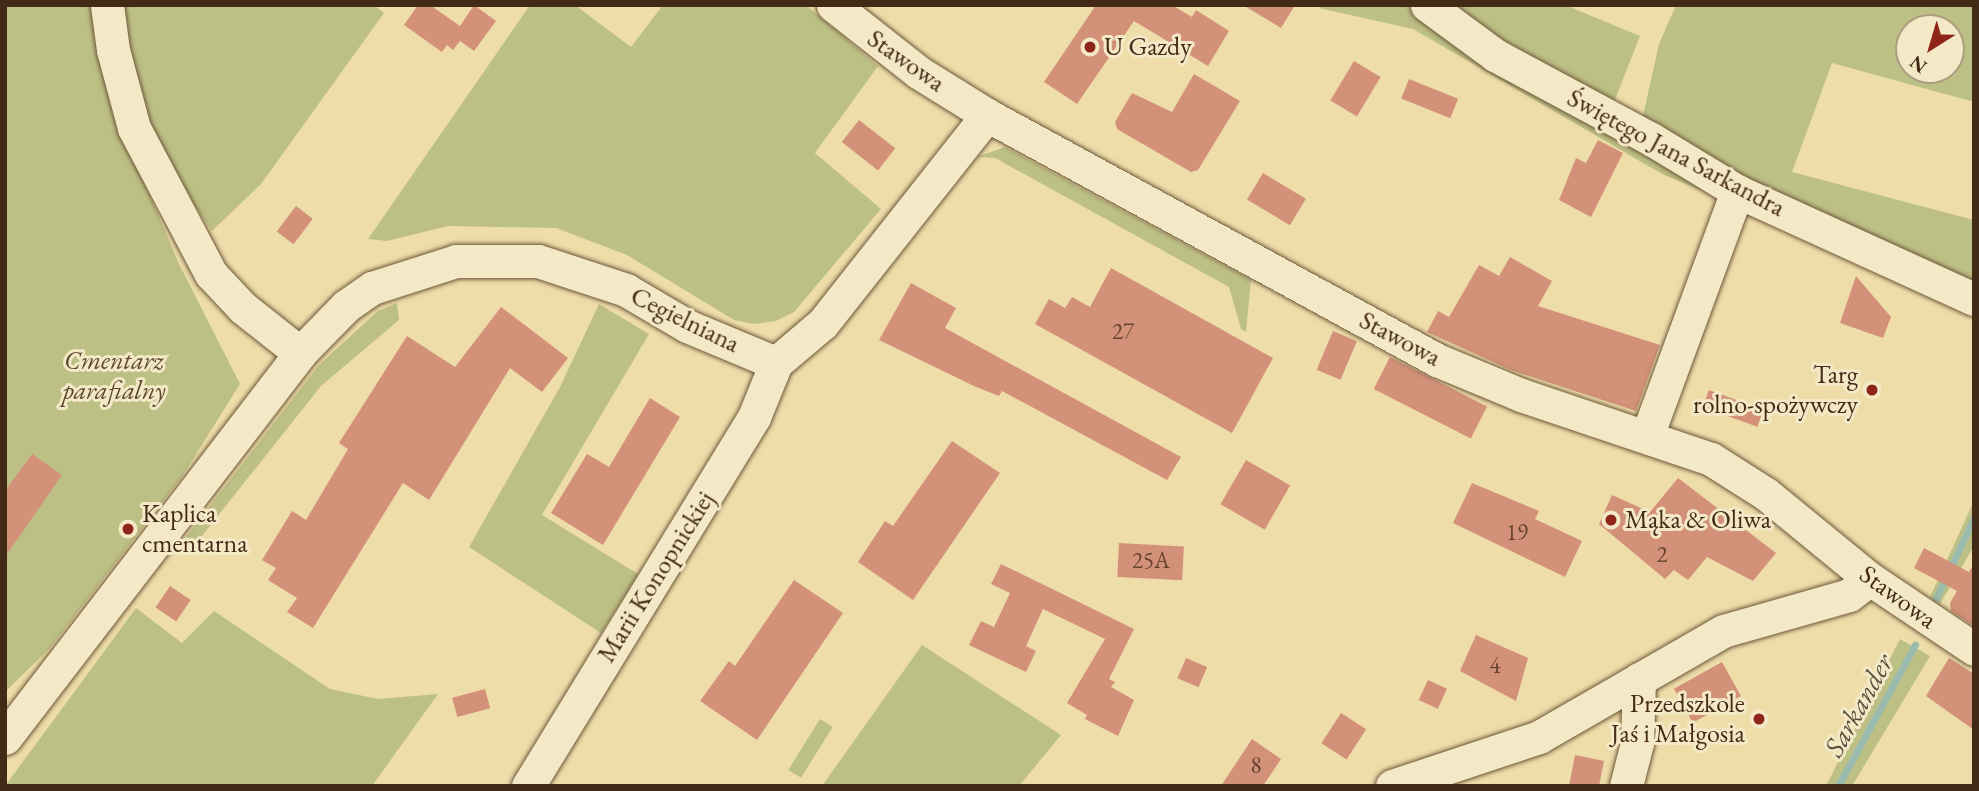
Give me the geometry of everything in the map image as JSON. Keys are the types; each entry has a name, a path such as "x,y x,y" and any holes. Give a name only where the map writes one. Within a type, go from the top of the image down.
{"street":[{"path":"107,5 113,50 134,128 211,274 243,309 300,353"},
{"name":"Stawowa","path":"833,5 918,72 987,115 1437,360 1521,395 1711,459 1766,494 1870,579 1974,649"},
{"name":"Świętego Jana Sarkandra","path":"1427,5 1495,55 1651,139 1737,191 1974,299"},
{"path":"776,363 823,323 987,115"},
{"path":"1647,436 1737,191"},
{"name":"Cegielniana","path":"5,737 300,353 346,306 383,283 456,261 538,261 626,290 687,326 776,363"},
{"name":"Marii Konopnickiej","path":"528,786 754,417 776,363"},
{"path":"1392,786 1527,743 1723,631 1849,595 1870,579"},
{"path":"1626,786 1637,743 1639,679"}],"green space":[{"name":"Cmentarz parafialny","path":"5,5 93,5 130,149 179,264 240,384 183,475 50,648 5,692"},
{"path":"121,5 374,5 384,13 261,184 212,231 154,147"},
{"path":"530,5 575,5 631,47 663,5 806,5 878,66 815,153 881,209 794,312 776,321 754,324 734,320 627,255 556,228 448,226 387,241 368,239"},
{"path":"1321,5 1417,5 1712,195 1662,174 1413,29 1319,8"},
{"path":"1446,5 1565,5 1640,36 1612,107 1487,36"},
{"path":"1676,5 1974,5 1974,102 1908,84 1965,84 1965,14 1895,14 1895,80 1832,63 1792,172 1974,220 1974,289 1784,200 1642,120 1659,44"},
{"path":"1005,147 1251,280 1246,332 1241,329 1229,287 995,158 977,157"},
{"path":"397,303 399,320 321,386 190,551 182,542 319,365 378,311"},
{"path":"599,304 649,334 542,515 638,574 601,633 469,547 560,387"},
{"path":"1974,501 1974,546 1940,604 1930,597"},
{"path":"136,608 182,643 214,611 330,689 378,699 438,694 372,786 5,786"},
{"path":"1900,639 1930,656 1852,786 1826,786"},
{"path":"922,645 1061,735 1019,786 822,786"},
{"path":"820,719 833,727 801,778 788,770"}],"building":[{"path":"418,5 430,5 460,26 474,5 496,21 474,51 460,41 453,50 447,45 442,52 404,25"},
{"path":"1096,5 1172,5 1192,17 1196,10 1229,31 1208,66 1134,21 1077,104 1044,82"},
{"path":"1243,5 1295,5 1281,28"},
{"path":"1354,61 1381,77 1357,116 1330,100"},
{"path":"1194,74 1240,101 1198,170 1191,172 1117,129 1115,122 1132,93 1172,112"},
{"path":"1409,79 1458,99 1450,118 1401,98"},
{"path":"859,120 895,148 878,170 842,142"},
{"path":"1598,140 1623,153 1591,217 1559,200 1576,158 1586,163"},
{"path":"1263,173 1306,199 1290,225 1247,200"},
{"path":"296,206 313,219 294,244 277,232"},
{"path":"1510,257 1552,281 1538,306 1660,345 1636,411 1511,370 1427,332 1438,311 1449,317 1479,265 1499,276"},
{"path":"1111,268 1273,358 1232,433 1035,324 1049,299 1065,308 1072,297 1090,307"},
{"path":"1856,276 1891,317 1883,338 1840,323"},
{"path":"911,283 956,308 945,328 1181,457 1167,480 1002,391 999,396 976,387 879,340"},
{"path":"501,307 568,358 542,392 510,368 429,500 403,483 313,628 287,612 297,598 268,580 276,568 262,560 292,511 306,520 348,449 339,443 407,336 455,367"},
{"path":"1333,331 1357,341 1341,380 1317,370"},
{"path":"1390,357 1487,406 1471,439 1374,389"},
{"path":"1709,390 1764,410 1757,427 1703,407"},
{"path":"650,398 680,417 603,545 551,513 587,454 609,467"},
{"path":"952,441 1000,473 913,600 858,562 885,521 893,526"},
{"path":"32,454 62,475 5,557 5,491"},
{"path":"1246,460 1290,486 1265,530 1220,504"},
{"path":"1678,478 1776,553 1753,581 1707,557 1688,580 1674,570 1665,579 1599,524 1612,495 1650,512"},
{"path":"1472,483 1539,511 1535,519 1582,541 1565,577 1453,523"},
{"path":"1119,543 1184,546 1182,580 1117,577"},
{"path":"1924,548 1969,572 1974,564 1974,626 1951,611 1950,603 1957,591 1914,568"},
{"path":"1001,564 1134,629 1109,679 1115,682 1111,687 1134,700 1118,736 1085,719 1087,715 1067,703 1105,639 1043,609 1026,646 1036,651 1026,672 969,645 981,621 994,627 1010,593 991,584"},
{"path":"794,580 843,613 757,740 700,701 729,661 735,666"},
{"path":"170,586 191,600 176,622 155,608"},
{"path":"1476,635 1528,658 1516,701 1460,671"},
{"path":"1186,658 1207,667 1199,687 1177,678"},
{"path":"1949,658 1974,674 1974,730 1926,696"},
{"path":"1722,662 1741,696 1693,723 1674,689"},
{"path":"1428,680 1447,689 1438,709 1419,700"},
{"path":"485,689 490,708 457,717 452,698"},
{"path":"1341,713 1366,729 1347,760 1321,743"},
{"path":"1252,739 1281,759 1263,786 1221,786"},
{"path":"1575,755 1604,761 1599,786 1569,786"}],"waterway":[{"name":"Sarkander","path":"1936,598 1974,518"},
{"name":"Sarkander","path":"1838,786 1915,645"}],"place":[{"name":"U Gazdy","path":"1090,47"},
{"name":"Targ rolno-spożywczy","path":"1872,390"},
{"name":"Mąka & Oliwa","path":"1611,520"},
{"name":"Kaplica cmentarna","path":"128,529"},
{"name":"Przedszkole Jaś i Małgosia","path":"1759,719"}]}
